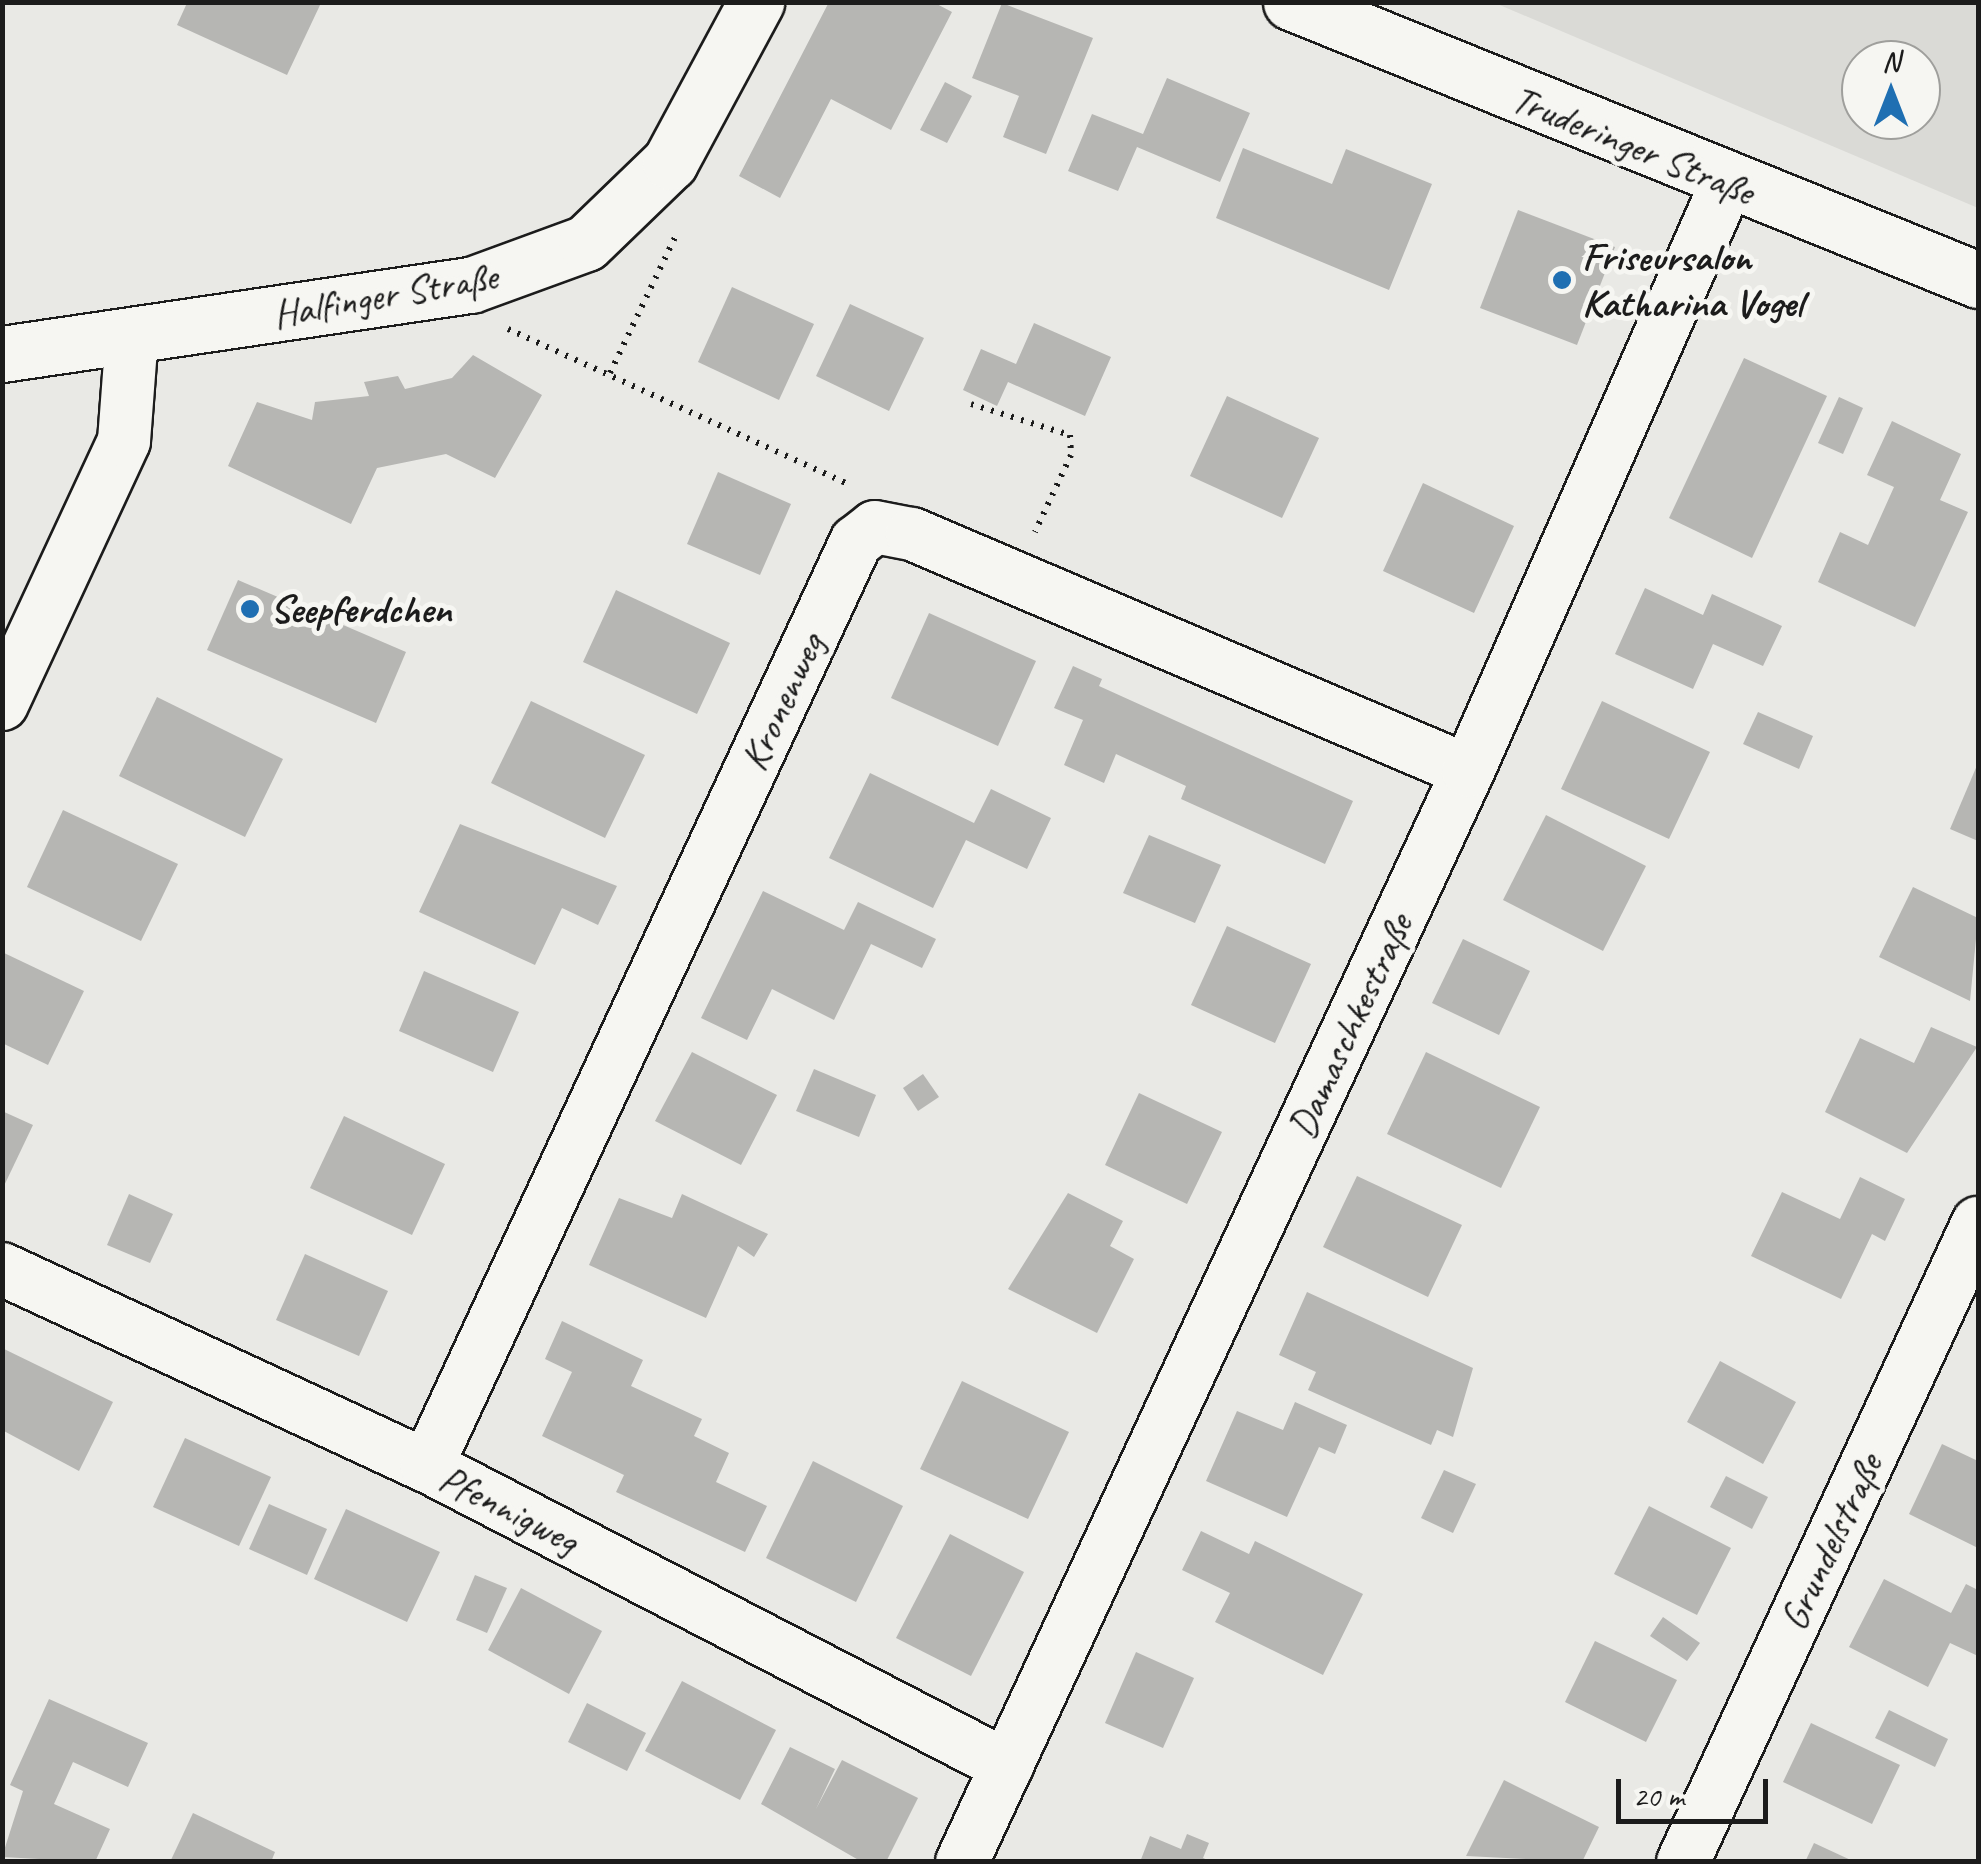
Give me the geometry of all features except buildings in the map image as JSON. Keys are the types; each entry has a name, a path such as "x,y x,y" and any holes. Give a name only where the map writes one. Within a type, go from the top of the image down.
{"street":[{"name":"Halfinger Straße","path":"2,354 470,285 586,243 638,200 700,114 756,2"},
{"name":"Truderinger Straße","path":"1291,2 1726,185 1978,280"},
{"name":"Damaschkestraße","path":"962,1862 1468,771 1726,185"},
{"path":"2,704 124,441 132,335"},
{"name":"Kronenweg","path":"427,1466 856,542 875,527 912,534 1468,771"},
{"name":"Grundelstraße","path":"1683,1862 1978,1223"},
{"name":"Pfennigweg","path":"2,1269 427,1466 1007,1766"}],"path":[{"path":"610,374 683,219"},
{"path":"470,285 487,320 846,478 861,503"},
{"path":"971,404 1070,435 1071,455 1027,550"}],"shaded area":[{"path":"1495,3 1978,3 1978,208"}],"place":[{"name":"Friseursalon Katharina Vogel","path":"1562,280"},
{"name":"Seepferdchen","path":"250,609"}]}
